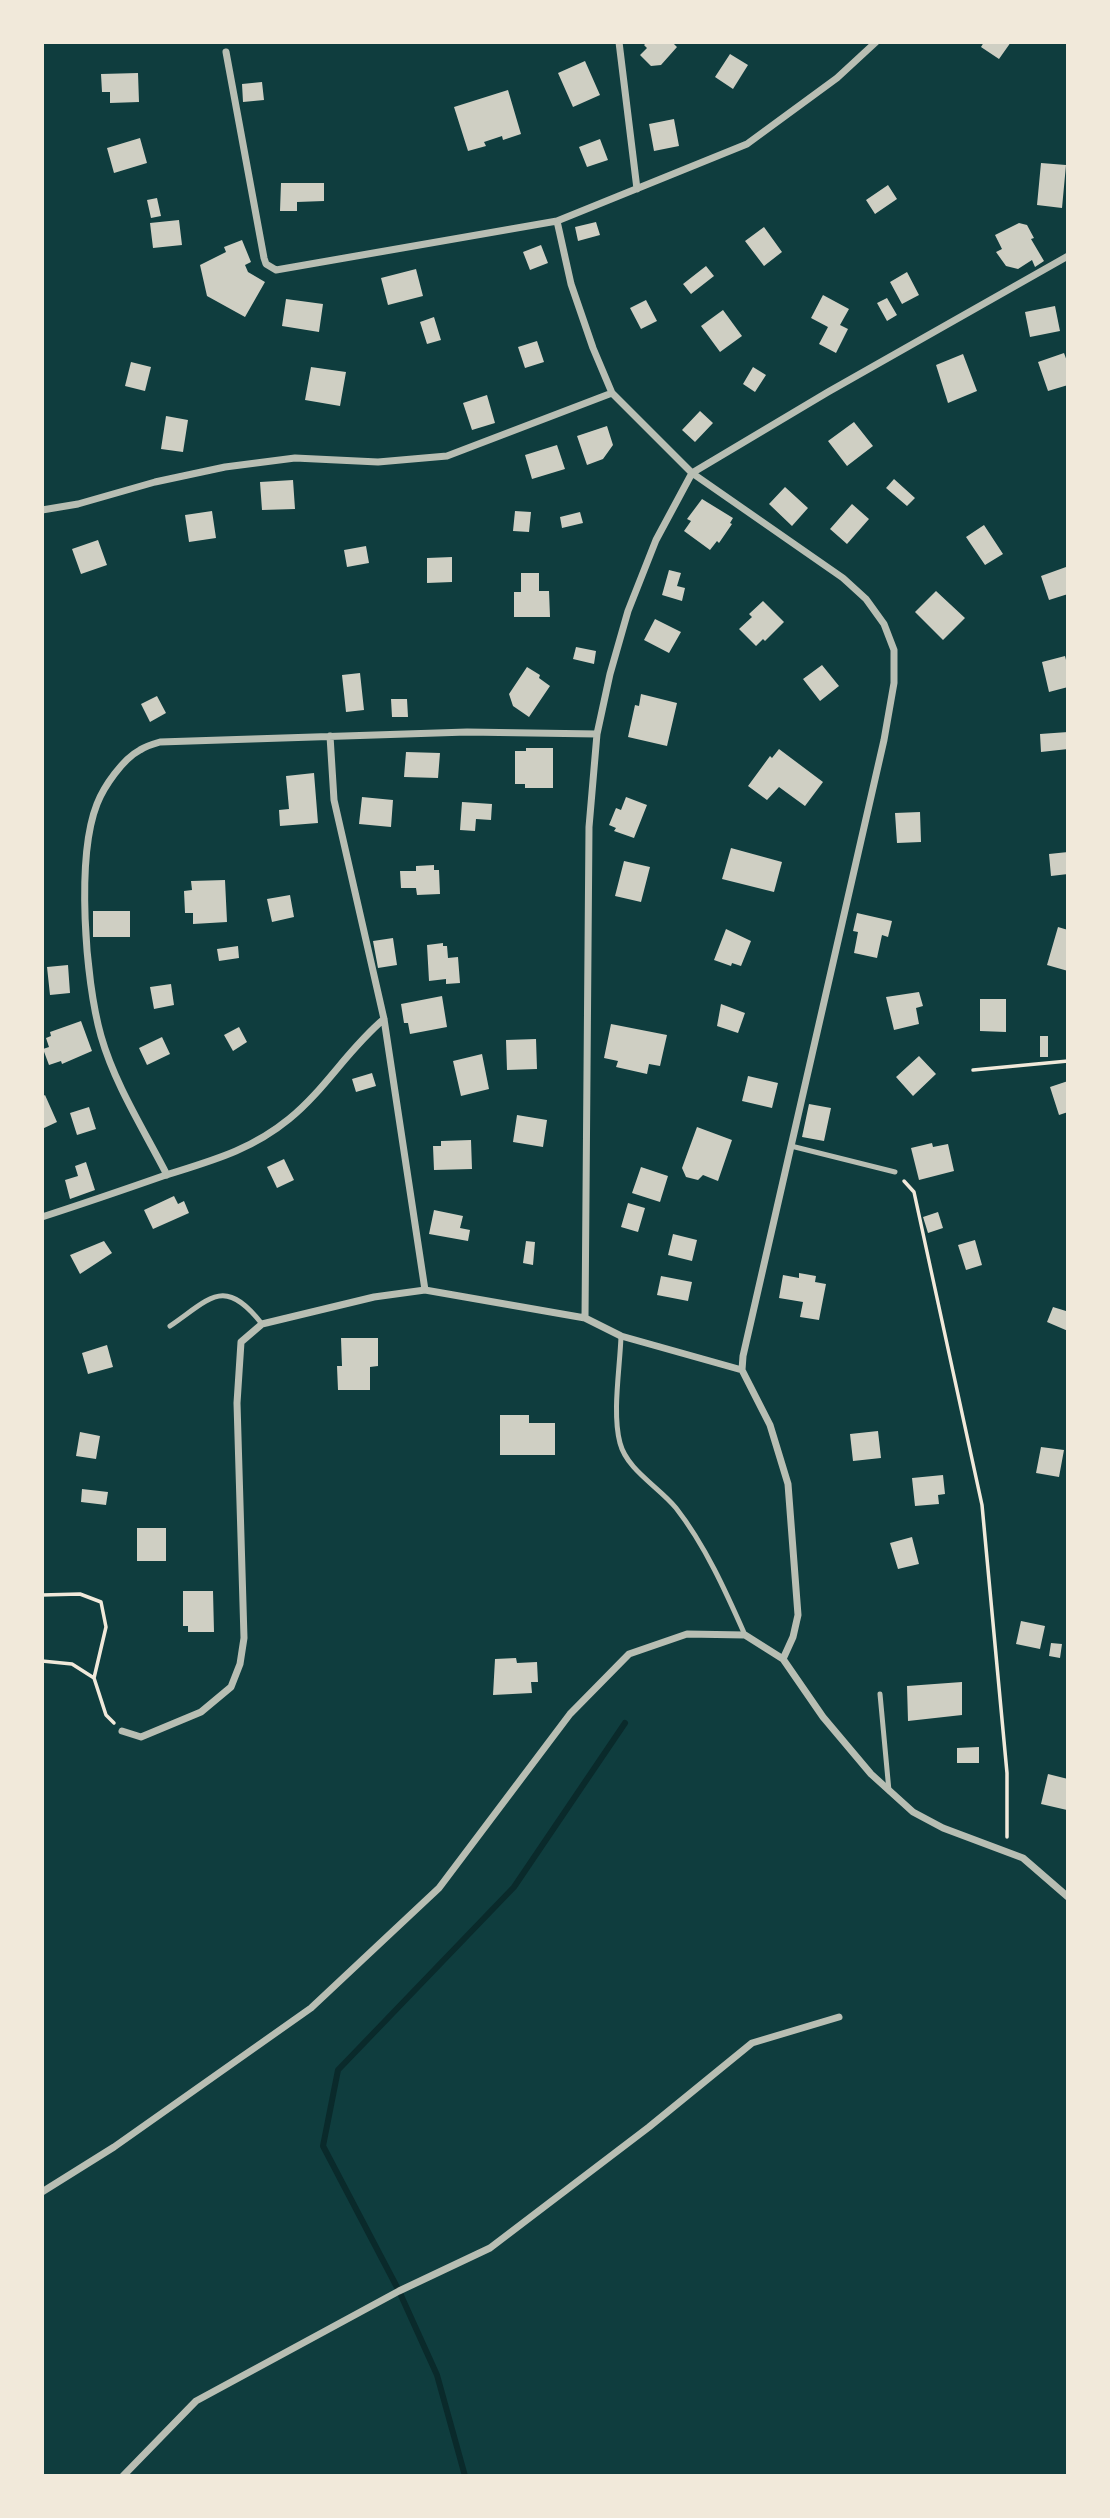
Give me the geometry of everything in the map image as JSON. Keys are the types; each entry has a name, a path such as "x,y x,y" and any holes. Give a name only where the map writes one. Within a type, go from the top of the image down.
{"street":[{"path":"619,42 637,189"},
{"path":"226,52 264,258 271,268 282,270 557,221 747,144 837,78 876,42"},
{"path":"557,221 571,284 612,393 692,473 843,578 866,599 884,624 894,650 894,683 884,740 748,1330 742,1370 770,1425 788,1484 798,1615 793,1637 783,1659"},
{"path":"585,1318 589,827 597,734 628,611 656,540 692,473 828,392 1068,256"},
{"path":"42,510 78,504 155,482 295,458 379,462 447,456 612,393"},
{"path":"167,1175 122,1089 102,1038 90,996 86,934 86,865 92,822 98,802 123,766 139,750 160,742 467,733 597,734"},
{"path":"330,736 334,800 384,1019 425,1290"},
{"path":"42,1217 219,1160 265,1138 291,1118 315,1094 363,1036 384,1019"},
{"path":"122,1731 141,1737 201,1712 231,1687 240,1664 244,1638 236,1403 241,1342 262,1324 374,1297 425,1290 585,1318 621,1336 742,1370"},
{"path":"42,2192 114,2147 311,2008 439,1888 570,1714 629,1654 687,1634 745,1635 783,1659 822,1717 871,1774 913,1812 943,1828 1023,1858 1068,1898"},
{"path":"123,2476 196,2401 399,2291 490,2248 649,2127 752,2043 839,2017"}],"lane":[{"path":"791,1146 895,1172"},
{"path":"170,1326 214,1297 225,1294 234,1296 249,1307 262,1324"},
{"path":"621,1336 617,1420 619,1442 624,1454 676,1507 730,1601 745,1635"},
{"path":"880,1694 889,1791"}],"path":[{"path":"973,1070 1068,1061"},
{"path":"895,1172 914,1192 982,1505 1007,1773 1007,1851"},
{"path":"42,1595 80,1594 101,1602 106,1627 94,1678 106,1715 122,1731"},
{"path":"42,1661 72,1664 94,1678"}],"building":[{"path":"647,42 672,42 677,47 661,65 651,66 640,55 647,48 644,45"},
{"path":"984,42 1011,42 999,59 981,47"},
{"path":"730,54 748,65 733,89 715,77"},
{"path":"585,61 600,95 573,107 558,73"},
{"path":"138,73 139,102 110,103 110,92 102,92 101,74"},
{"path":"262,82 264,100 243,102 242,84"},
{"path":"508,90 521,134 503,140 502,136 484,142 486,146 468,151 454,107"},
{"path":"674,119 679,146 654,151 649,124"},
{"path":"140,138 147,163 114,173 107,148"},
{"path":"600,139 608,160 587,167 579,147"},
{"path":"1041,163 1066,165 1062,208 1037,205"},
{"path":"281,183 324,183 324,201 297,202 297,211 280,211"},
{"path":"888,185 897,199 875,214 866,200"},
{"path":"157,198 161,216 151,218 147,200"},
{"path":"179,220 182,245 153,248 150,223"},
{"path":"596,222 600,235 578,241 575,227"},
{"path":"1019,223 1027,225 1034,238 1031,239 1044,261 1035,267 1032,260 1018,269 1006,266 996,252 1002,249 995,235"},
{"path":"764,227 782,252 764,266 745,241"},
{"path":"242,240 251,262 245,265 248,272 265,282 245,317 207,296 200,265 226,252 224,247"},
{"path":"541,245 548,263 530,270 523,252"},
{"path":"706,266 714,276 691,294 683,284"},
{"path":"416,269 423,296 388,305 381,278"},
{"path":"907,272 919,295 902,304 890,282"},
{"path":"823,295 849,309 840,325 848,329 836,353 819,344 828,327 811,318"},
{"path":"887,298 897,315 887,321 877,303"},
{"path":"286,299 323,304 319,332 282,326"},
{"path":"646,300 657,321 641,329 630,308"},
{"path":"1055,306 1060,331 1030,337 1025,312"},
{"path":"723,310 742,336 720,352 701,326"},
{"path":"434,317 441,340 427,344 420,322"},
{"path":"537,341 544,362 525,368 518,347"},
{"path":"1064,353 1068,364 1068,385 1048,391 1038,362"},
{"path":"963,354 977,391 948,403 936,365"},
{"path":"131,362 151,367 145,391 125,386"},
{"path":"311,367 346,372 340,406 305,400"},
{"path":"753,367 766,375 755,392 743,384"},
{"path":"487,395 495,423 472,430 463,403"},
{"path":"700,411 713,423 695,442 682,430"},
{"path":"166,416 188,420 183,452 161,449"},
{"path":"854,422 873,446 847,466 828,441"},
{"path":"607,426 613,445 603,459 587,465 577,436"},
{"path":"557,445 565,469 532,479 525,455"},
{"path":"894,479 915,498 907,506 886,488"},
{"path":"293,480 295,509 262,510 260,482"},
{"path":"785,487 808,508 792,526 769,504"},
{"path":"702,499 733,518 719,543 717,541 710,550 684,531 691,521 687,519"},
{"path":"852,504 869,519 847,544 830,529"},
{"path":"212,511 216,538 189,542 185,515"},
{"path":"515,511 531,512 529,532 513,531"},
{"path":"580,512 583,523 562,528 560,517"},
{"path":"984,525 1003,554 985,565 966,537"},
{"path":"98,540 107,565 81,574 72,549"},
{"path":"366,546 369,563 347,567 344,550"},
{"path":"452,557 452,582 427,583 427,558"},
{"path":"1066,567 1068,594 1049,600 1041,576"},
{"path":"669,570 681,573 677,586 685,588 682,601 662,595"},
{"path":"521,573 539,573 539,591 549,591 550,617 514,617 514,592 521,592"},
{"path":"936,591 965,618 943,640 915,612"},
{"path":"763,601 784,622 756,646 739,629 752,617 749,614"},
{"path":"655,619 681,632 669,653 644,640"},
{"path":"576,647 596,651 594,664 573,659"},
{"path":"1065,656 1068,687 1049,692 1042,662"},
{"path":"822,665 839,686 820,701 803,679"},
{"path":"527,667 540,675 539,678 550,686 529,717 513,706 509,694"},
{"path":"360,673 364,710 346,712 342,675"},
{"path":"641,694 677,703 667,746 628,737 635,705 639,706"},
{"path":"157,696 166,713 150,722 141,704"},
{"path":"391,699 407,699 408,717 392,717"},
{"path":"1068,732 1068,749 1041,752 1040,734"},
{"path":"526,748 553,748 553,788 525,788 525,784 515,784 515,751 526,751"},
{"path":"779,749 823,782 805,806 779,787 767,800 748,786 770,756 772,758"},
{"path":"406,752 440,753 438,778 404,777"},
{"path":"314,773 318,823 280,826 279,810 289,809 286,776"},
{"path":"362,797 393,800 391,827 359,824"},
{"path":"626,797 647,805 634,838 614,831 616,828 609,825 616,808 621,810"},
{"path":"462,802 492,804 491,820 476,819 475,831 460,830"},
{"path":"920,812 921,842 897,843 895,813"},
{"path":"731,848 782,862 774,892 722,879"},
{"path":"1068,852 1068,874 1051,876 1049,854"},
{"path":"624,861 650,867 641,902 615,896"},
{"path":"434,865 434,870 439,870 440,894 417,895 416,888 401,888 400,871 416,871 416,866"},
{"path":"225,880 227,922 193,924 193,913 185,913 184,891 192,890 191,881"},
{"path":"290,895 294,917 272,922 267,899"},
{"path":"93,911 130,911 130,937 93,937"},
{"path":"857,913 892,921 888,937 882,935 877,958 854,953 858,932 853,931"},
{"path":"1058,927 1068,930 1068,971 1047,965"},
{"path":"726,929 751,941 741,966 732,963 731,966 714,960"},
{"path":"393,938 397,965 378,968 373,941"},
{"path":"443,943 443,946 447,946 448,958 458,957 460,983 446,984 446,979 429,981 427,945"},
{"path":"238,946 239,958 219,961 217,949"},
{"path":"68,965 70,993 50,995 47,967"},
{"path":"171,984 174,1005 154,1009 150,987"},
{"path":"919,992 923,1006 916,1008 919,1024 894,1030 886,997"},
{"path":"442,996 447,1027 410,1034 408,1023 404,1023 401,1004"},
{"path":"980,999 1006,999 1006,1032 980,1031"},
{"path":"721,1004 745,1013 738,1033 717,1026"},
{"path":"81,1021 92,1051 62,1064 61,1061 49,1065 43,1049 49,1047 46,1038 51,1036 50,1032"},
{"path":"611,1024 667,1035 660,1066 649,1064 647,1074 616,1067 618,1061 604,1058"},
{"path":"239,1027 247,1042 233,1051 224,1035"},
{"path":"1040,1036 1048,1036 1048,1057 1040,1057"},
{"path":"162,1037 170,1054 147,1065 139,1048"},
{"path":"536,1039 537,1069 507,1070 506,1040"},
{"path":"482,1054 489,1089 461,1096 453,1061"},
{"path":"919,1056 936,1074 913,1096 896,1077"},
{"path":"372,1073 376,1086 356,1092 352,1079"},
{"path":"748,1076 778,1083 772,1108 742,1101"},
{"path":"1068,1081 1068,1112 1059,1115 1050,1087"},
{"path":"45,1095 57,1122 42,1129 42,1097"},
{"path":"809,1104 831,1108 824,1141 802,1137"},
{"path":"89,1107 96,1129 77,1135 70,1113"},
{"path":"517,1115 547,1120 543,1147 513,1142"},
{"path":"697,1127 732,1140 718,1181 703,1175 698,1180 686,1177 682,1168"},
{"path":"471,1140 472,1169 434,1170 433,1146 441,1146 441,1141"},
{"path":"932,1143 933,1147 948,1144 954,1171 919,1180 911,1148"},
{"path":"284,1159 294,1180 277,1188 267,1167"},
{"path":"86,1162 95,1190 70,1199 65,1180 78,1176 75,1166"},
{"path":"641,1167 668,1176 660,1202 632,1193"},
{"path":"174,1196 178,1204 184,1201 189,1213 153,1229 144,1210"},
{"path":"628,1203 645,1208 638,1232 621,1227"},
{"path":"434,1210 463,1216 460,1228 470,1230 468,1241 429,1234"},
{"path":"938,1212 943,1228 928,1233 923,1217"},
{"path":"673,1234 697,1240 692,1261 668,1255"},
{"path":"975,1240 982,1265 966,1270 958,1245"},
{"path":"104,1241 112,1253 80,1274 70,1255"},
{"path":"526,1241 535,1242 533,1265 523,1263"},
{"path":"799,1273 816,1276 815,1282 826,1284 819,1320 800,1317 803,1302 779,1298 783,1275 799,1278"},
{"path":"661,1276 692,1282 688,1301 657,1295"},
{"path":"1068,1306 1068,1331 1047,1322 1053,1307 1066,1311"},
{"path":"341,1338 378,1338 378,1366 370,1367 370,1390 338,1390 337,1366 342,1366"},
{"path":"107,1345 113,1367 88,1374 82,1353"},
{"path":"500,1415 529,1415 529,1423 555,1423 555,1455 500,1455"},
{"path":"878,1431 881,1458 853,1461 850,1434"},
{"path":"80,1432 100,1436 96,1459 76,1456"},
{"path":"1041,1447 1064,1450 1059,1477 1036,1473"},
{"path":"943,1475 945,1494 938,1495 939,1504 915,1506 912,1478"},
{"path":"82,1489 108,1492 106,1505 81,1502"},
{"path":"137,1528 166,1528 166,1561 137,1561"},
{"path":"912,1537 919,1564 898,1569 890,1543"},
{"path":"183,1591 213,1591 214,1632 188,1632 188,1626 183,1626"},
{"path":"1021,1621 1045,1626 1040,1649 1016,1644"},
{"path":"1051,1643 1062,1644 1060,1658 1049,1656"},
{"path":"516,1658 517,1663 537,1662 538,1682 531,1682 532,1693 493,1695 495,1659"},
{"path":"962,1682 962,1715 908,1721 907,1686"},
{"path":"979,1747 979,1763 957,1763 957,1748"},
{"path":"1048,1774 1068,1779 1067,1810 1041,1804"}],"waterway":[{"path":"465,2476 437,2375 399,2291 323,2146 338,2070 514,1887 625,1723"}]}
